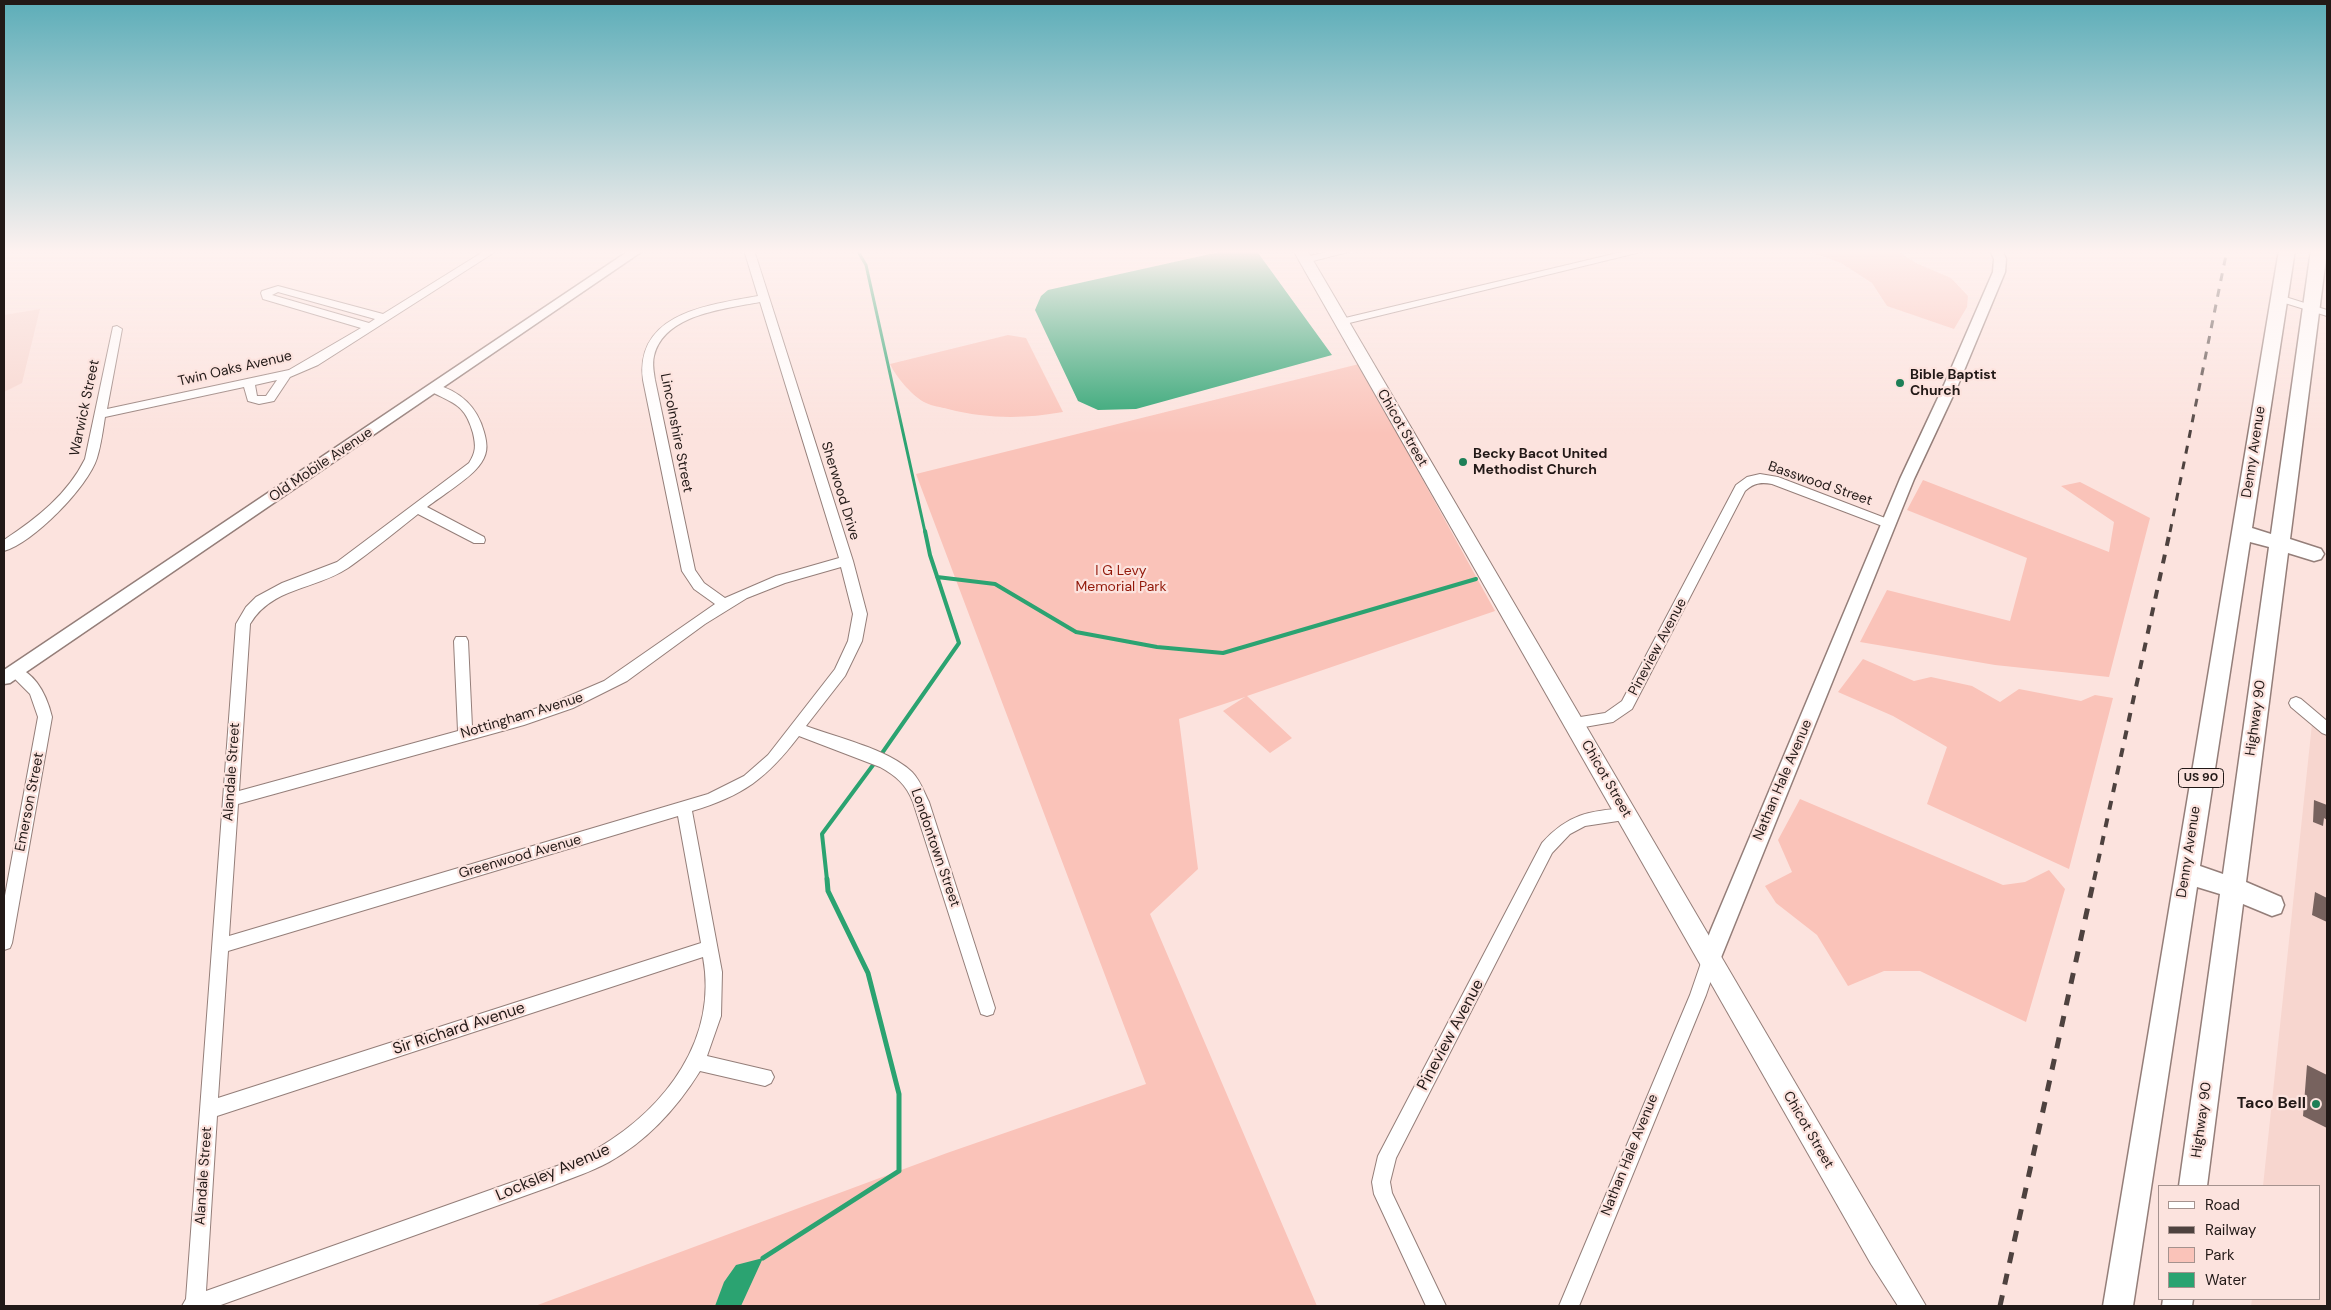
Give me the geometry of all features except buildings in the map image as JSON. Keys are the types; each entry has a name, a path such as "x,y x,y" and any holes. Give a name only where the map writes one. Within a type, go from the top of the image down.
{"main road":[{"name":"Chicot Street","path":"1335,311 1880,1255 1913,1306"},
{"name":"Denny Avenue","path":"2118,1306 2277,311"},
{"name":"Highway 90","path":"2193,1185 2280,543 2319,311"},
{"path":"2242,532 2314,554"},
{"path":"2186,872 2233,888 2272,905"}],"street":[{"path":"317,311 370,326"},
{"path":"360,311 384,318"},
{"name":"Twin Oaks Avenue","path":"100,414 286,375 314,362 395,311"},
{"name":"Old Mobile Avenue","path":"9,675 548,311"},
{"name":"Lincolnshire Street","path":"704,311 680,320 661,333 651,347 648,356 649,380 689,571 699,586 725,604"},
{"name":"Sherwood Drive","path":"768,311 847,561 860,614 855,641 840,672 797,729"},
{"path":"1341,322 1387,311"},
{"name":"Nathan Hale Avenue","path":"1569,1306 1698,995 1720,932 1888,524 1982,311"},
{"name":"Warwick Street","path":"4,546 54,510 80,482 91,459 117,329"},
{"path":"249,383 252,398 265,400 276,394 286,375"},
{"name":"Alandale Street","path":"194,1306 241,640 246,617 266,596 285,587 320,576 342,565 465,474 481,453 481,443 470,410 464,404 434,388"},
{"name":"Basswood Street","path":"1715,538 1740,488 1750,479 1756,478 1790,486 1888,524"},
{"path":"418,508 479,540"},
{"name":"Pineview Avenue","path":"1573,723 1608,718 1627,705 1715,538"},
{"name":"Nottingham Avenue","path":"230,800 524,719 588,696 634,670 674,639 725,604 781,579 847,561"},
{"path":"461,641 465,734"},
{"name":"Emerson Street","path":"4,942 11,868 45,717 38,694 22,676 9,675"},
{"path":"2296,704 2327,729"},
{"name":"Greenwood Avenue","path":"220,946 684,809 712,799 749,780 773,759 797,729"},
{"name":"Londontown Street","path":"797,729 890,764 904,773 913,784 921,802 987,1008"},
{"name":"Locksley Avenue","path":"194,1306 552,1177 602,1156 642,1127 664,1106 694,1061 707,1035 711,1020 714,972 684,809"},
{"name":"Pineview Avenue","path":"1436,1306 1383,1194 1381,1182 1387,1156 1547,848 1559,833 1571,824 1597,817 1626,814"},
{"name":"Sir Richard Avenue","path":"209,1110 709,948"},
{"path":"694,1061 765,1077"}],"shaded area":[{"path":"39,311 22,383 4,392 4,315"},
{"path":"2312,724 2327,737 2327,1306 2251,1306 2252,1300 2321,1300 2321,1185 2263,1185"}],"green space":[{"path":"1902,311 1965,311 1954,329"},
{"path":"1008,335 1026,338 1063,412 1006,417 977,415 931,405 910,391 890,364"},
{"name":"I G Levy Memorial Park","path":"1359,364 1495,611 1247,696 1292,738 1270,753 1223,711 1245,697 1179,719 1198,869 1150,914 1317,1306 535,1306 947,1153 1146,1084 916,474"},
{"path":"1923,480 2109,552 2114,522 2061,486 2080,482 2150,518 2109,677 1995,665 1860,642 1887,590 2010,621 2027,558 1907,510"},
{"path":"1863,659 1914,681 1931,677 1972,686 2000,702 2019,689 2081,701 2095,695 2113,698 2069,869 1927,804 1947,747 1893,716 1838,692"},
{"path":"1800,799 2003,885 2025,882 2049,870 2065,889 2026,1022 1920,971 1884,971 1848,986 1817,935 1776,903 1765,886 1792,872 1778,840"}],"water":[{"path":"1036,311 1300,311 1332,355 1136,409 1098,410 1078,401"},
{"path":"763,1258 741,1306 715,1306 724,1282 736,1265"}],"waterway":[{"path":"876,311 925,532"},
{"path":"925,531 937,577"},
{"path":"880,756 959,643 937,577"},
{"path":"937,577 995,584 1076,632 1157,647 1223,653 1476,579"},
{"path":"827,880 822,834 876,761"},
{"path":"763,1258 899,1171 899,1094 868,973 828,891 827,879"}],"railway":[{"path":"2170,532 2215,311"},
{"path":"2094,880 2170,531"},
{"path":"2000,1306 2094,879"}],"place":[{"name":"Bible Baptist Church","path":"1900,383"},
{"name":"Becky Bacot United Methodist Church","path":"1463,462"},
{"name":"Taco Bell","path":"2316,1104"}]}
